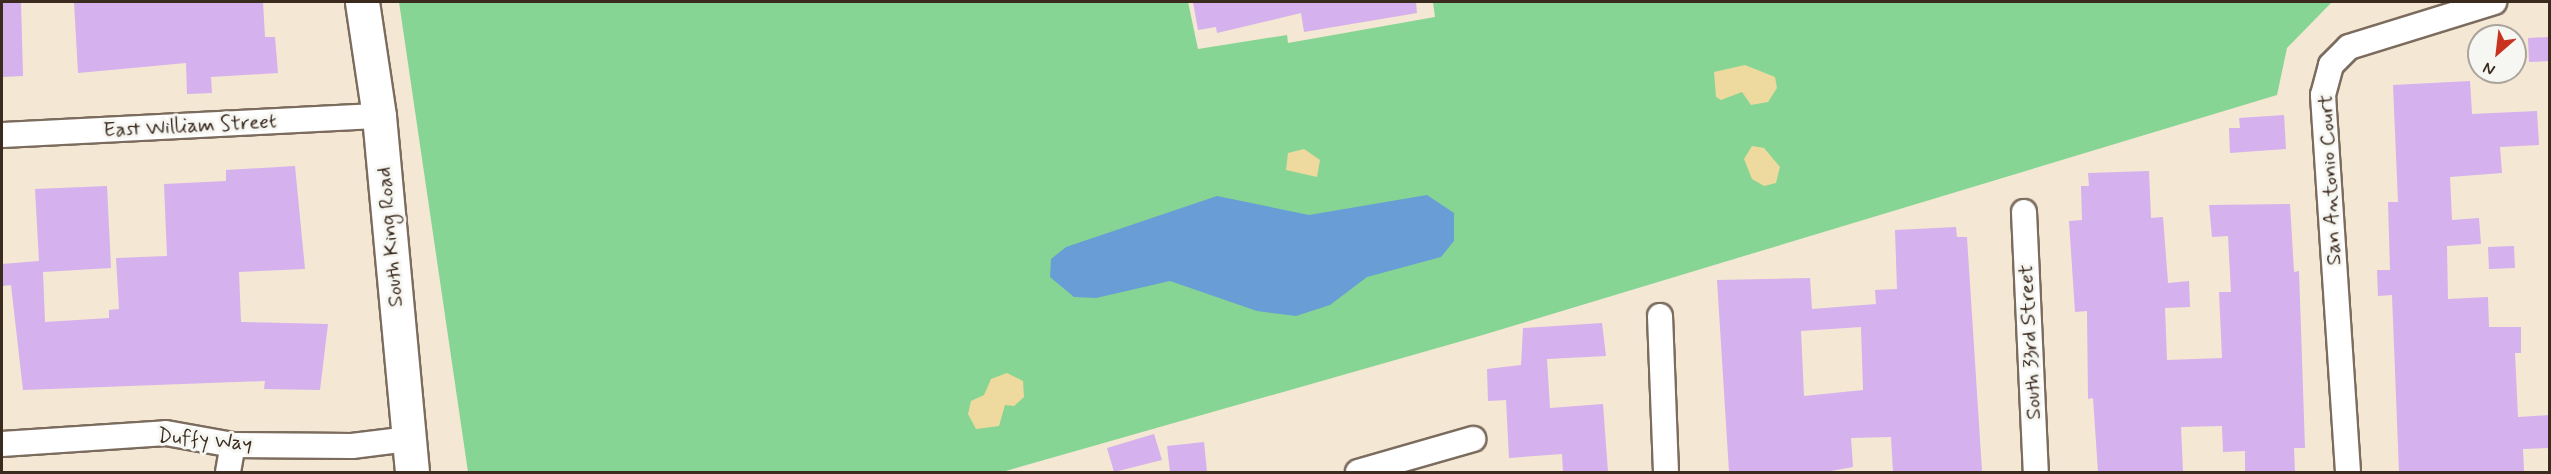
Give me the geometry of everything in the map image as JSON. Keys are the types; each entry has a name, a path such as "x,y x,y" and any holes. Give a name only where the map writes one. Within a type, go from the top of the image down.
{"main road":[{"name":"South King Road","path":"362,2 379,116 412,472"}],"street":[{"name":"San Antonio Court","path":"2348,472 2322,95 2331,65 2349,47 2494,2"},
{"name":"East William Street","path":"2,135 379,116"},
{"name":"South 33rd Street","path":"2024,212 2036,472"},
{"path":"1660,316 1666,472"},
{"name":"Duffy Way","path":"2,444 166,433 233,445 352,446 408,439"},
{"path":"1373,470 1473,439"},
{"path":"228,472 233,445"}],"green space":[{"path":"399,2 1188,2 1198,49 1287,35 1288,43 1435,17 1433,2 2332,2 2287,48 2277,95 1476,337 1002,472 468,472"}],"sand":[{"path":"1745,65 1775,77 1777,88 1768,102 1751,105 1742,92 1721,100 1716,97 1714,72"},
{"path":"1752,146 1764,148 1780,167 1776,183 1764,186 1752,179 1744,159"},
{"path":"1304,149 1320,160 1317,177 1286,170 1288,153"},
{"path":"1007,373 1023,381 1024,397 1014,406 1005,405 999,426 976,429 968,414 971,401 984,395 991,379"}],"water":[{"path":"1427,195 1454,213 1454,241 1441,257 1367,277 1330,305 1296,316 1257,311 1170,281 1096,298 1074,297 1050,277 1051,259 1066,247 1217,196 1309,215"}],"building":[{"path":"2,2 21,2 23,76 2,77"},
{"path":"74,2 263,2 265,37 275,37 278,73 211,77 212,93 187,94 186,63 78,73"},
{"path":"1193,2 1416,2 1417,13 1304,32 1301,13 1217,33 1216,27 1198,30"},
{"path":"2550,37 2550,61 2529,62 2528,38"},
{"path":"2467,81 2467,84 2470,84 2472,114 2537,111 2539,145 2500,147 2502,173 2450,177 2452,220 2479,218 2481,244 2447,246 2448,299 2488,297 2489,327 2521,327 2521,353 2515,353 2518,417 2550,415 2550,448 2523,449 2524,471 2399,472 2392,295 2378,296 2377,270 2390,270 2388,202 2398,202 2393,85"},
{"path":"2284,115 2286,149 2230,153 2229,128 2240,128 2239,118"},
{"path":"295,166 305,269 239,272 241,322 328,324 320,390 264,389 265,381 23,390 11,285 2,286 2,264 39,261 35,189 107,186 111,268 43,272 45,322 109,318 109,310 119,309 116,258 167,256 164,184 226,181 226,170"},
{"path":"2149,171 2151,218 2163,217 2168,283 2189,281 2190,307 2165,308 2167,360 2222,358 2219,292 2231,292 2228,236 2212,237 2209,205 2290,204 2294,272 2299,271 2305,448 2294,448 2295,472 2245,472 2245,451 2223,452 2222,426 2181,427 2183,472 2098,472 2093,398 2088,399 2087,311 2075,312 2069,221 2082,220 2081,186 2089,186 2088,173"},
{"path":"1956,227 1957,237 1967,237 1982,471 1893,472 1891,437 1851,438 1853,467 1825,472 1729,472 1717,280 1810,278 1812,309 1876,304 1875,290 1897,289 1895,230","holes":["1861,327 1863,390 1804,396 1801,331"]},
{"path":"2514,246 2515,268 2489,269 2488,247"},
{"path":"1602,323 1606,356 1547,359 1550,408 1603,404 1608,472 1563,472 1562,454 1509,458 1506,400 1488,401 1487,369 1521,365 1523,328"},
{"path":"1154,434 1162,460 1114,472 1107,448"},
{"path":"1204,442 1207,472 1170,472 1167,446"}]}
